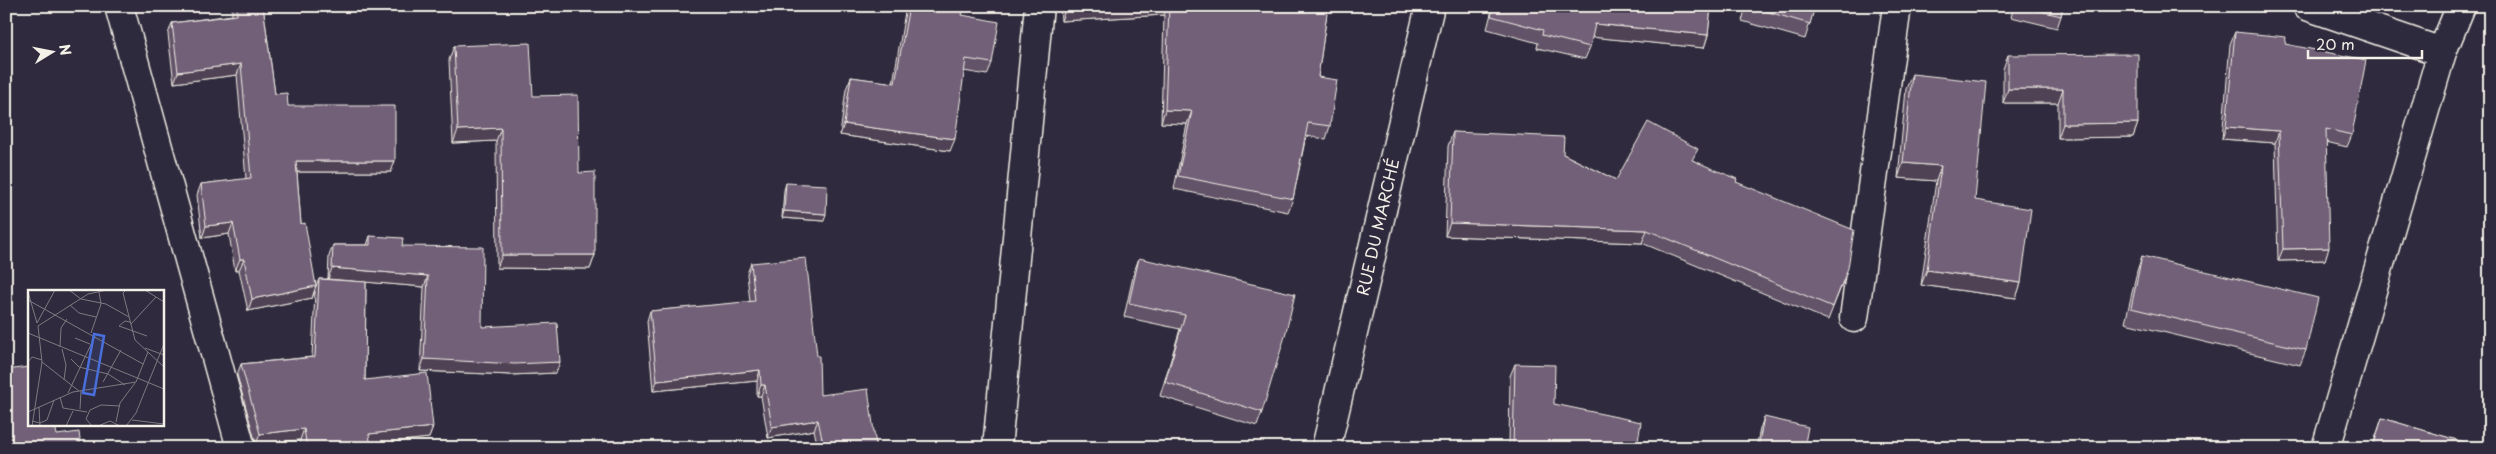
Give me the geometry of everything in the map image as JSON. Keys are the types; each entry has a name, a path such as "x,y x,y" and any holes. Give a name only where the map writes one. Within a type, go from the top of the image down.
{"street":[{"path":"119,6 241,448"},
{"path":"997,448 1039,6"},
{"name":"RUE DU MARCHÉ","path":"1326,448 1430,6"},
{"path":"1854,318 1897,6"},
{"path":"2307,6 2442,52"},
{"path":"2326,448 2442,52 2461,6"}],"building":[{"path":"237,6 263,6 275,94 287,93 288,106 395,106 395,161 296,161 301,224 305,223 316,286 252,299 244,259 240,259 233,223 206,226 201,184 251,178 241,64 178,72 172,23 237,15"},
{"path":"909,6 965,6 962,15 999,22 992,63 966,59 955,139 844,124 851,77 895,83"},
{"path":"1066,6 1100,6 1066,8"},
{"path":"1169,6 1328,6 1318,77 1337,80 1330,126 1308,123 1293,199 1178,176 1192,111 1165,110"},
{"path":"1494,6 1711,6 1708,35 1595,24 1590,47 1542,35 1543,30 1491,16"},
{"path":"1748,6 1815,6 1810,24"},
{"path":"2019,6 2063,6 2061,16"},
{"path":"2235,32 2286,37 2285,44 2366,60 2352,135 2326,129 2329,248 2283,249 2279,131 2226,127"},
{"path":"530,43 533,96 578,95 579,173 595,172 595,255 502,255 501,128 458,130 454,46"},
{"path":"2138,54 2138,123 2063,124 2063,89 2008,89 2008,55"},
{"path":"1912,74 1986,82 1975,200 2031,209 2021,283 1927,270 1941,166 1903,163"},
{"path":"1648,122 1698,149 1692,160 1737,179 1736,182 1854,230 1848,268 1833,307 1647,230 1450,223 1453,132 1564,137 1563,154 1616,180"},
{"path":"786,183 827,185 826,214 784,211"},
{"path":"370,236 403,238 402,246 483,247 482,327 557,323 560,362 515,364 424,359 428,276 332,268 333,245 370,245"},
{"path":"2142,256 2318,298 2306,350 2131,308"},
{"path":"806,258 817,356 819,356 820,395 868,389 876,446 824,448 818,420 772,427 765,385 761,385 760,370 657,381 650,311 755,301 751,263"},
{"path":"1139,258 1295,294 1285,336 1262,412 1165,382 1185,315 1129,303"},
{"path":"319,279 366,282 365,380 427,373 433,427 369,434 371,448 307,448 304,429 260,434 241,364 315,357"},
{"path":"1515,364 1555,365 1554,404 1641,422 1637,448 1513,448"},
{"path":"28,367 28,426 55,426 57,435 79,432 81,448 6,448 6,424 10,423 6,402 6,370"},
{"path":"1764,417 1808,427 1804,448 1758,448"},
{"path":"2382,418 2484,448 2373,448"}]}
